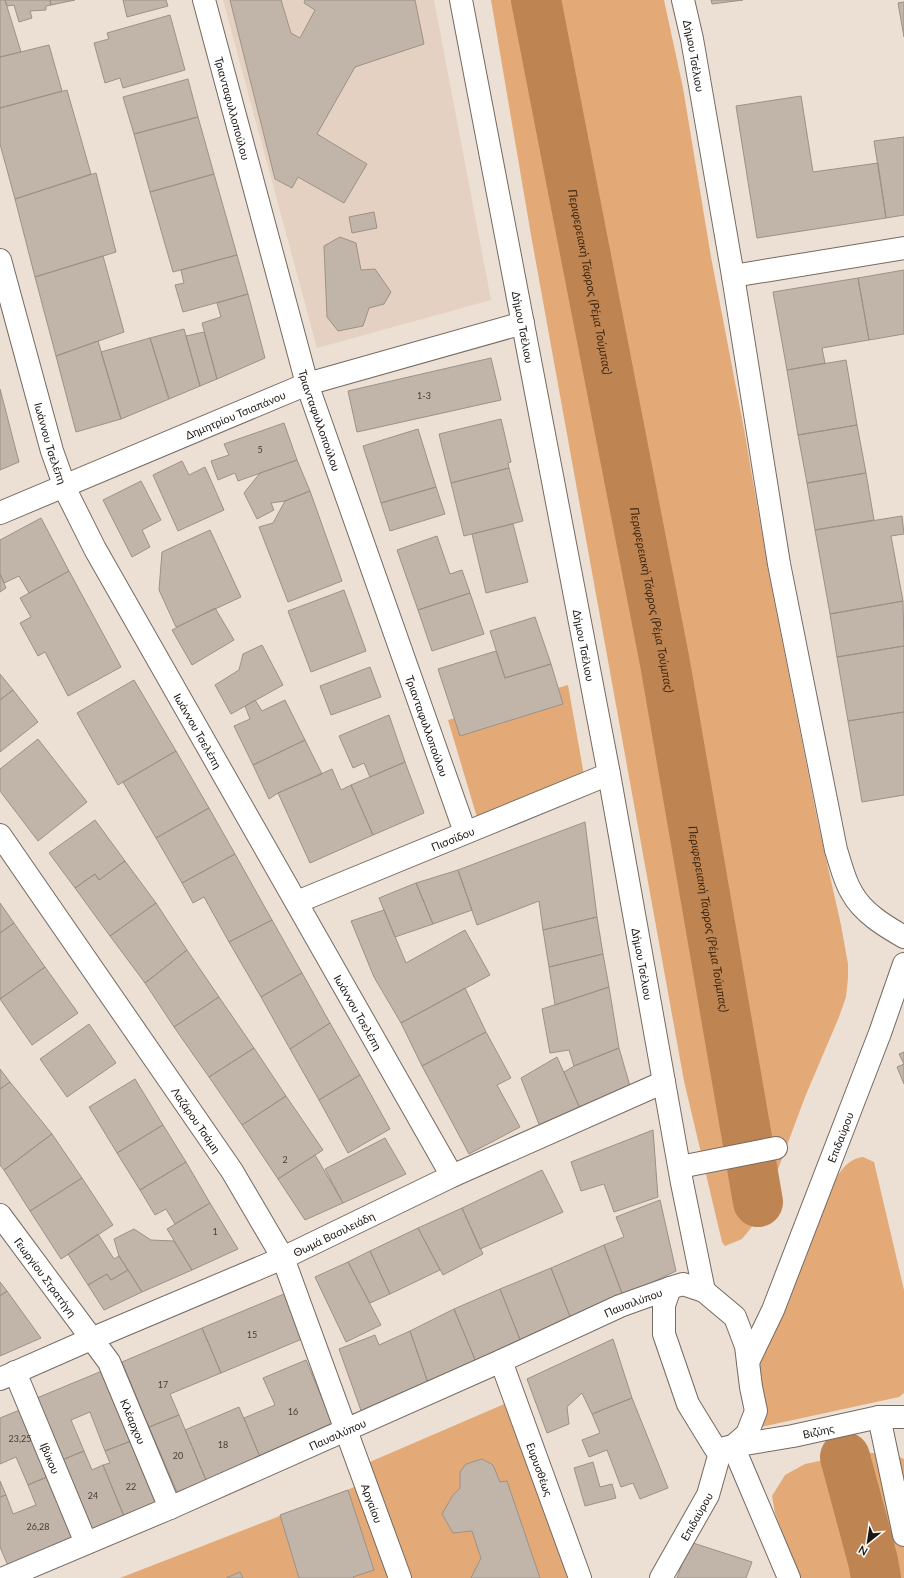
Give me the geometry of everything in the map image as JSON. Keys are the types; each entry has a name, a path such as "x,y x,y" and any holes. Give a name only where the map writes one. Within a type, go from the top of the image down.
{"street":[{"name":"Τριανταφυλλοπούλου","path":"204,0 307,384 465,832"},
{"name":"Δήμου Τσέλιου","path":"461,0 609,774 664,1082 704,1291"},
{"name":"Δήμου Τσέλιου","path":"683,0 693,47 733,276 779,564 836,850 846,880 853,895 866,910 886,927 904,937"},
{"path":"733,276 904,248"},
{"name":"Ιωάννου Τσελέπη","path":"0,260 52,451 74,508 95,549 452,1176"},
{"name":"Δημητρίου Τσιαπάνου","path":"0,513 307,384 523,323"},
{"name":"Πισσίδου","path":"297,902 609,774"},
{"name":"Λαζάρου Τσάμη","path":"0,835 232,1170 284,1258 346,1428"},
{"name":"Επιδαύρου","path":"748,1362 773,1310 877,1040 904,964"},
{"name":"Θωμά Βασιλειάδη","path":"8,1376 91,1339 284,1258 452,1176 664,1082"},
{"path":"680,1167 776,1148"},
{"name":"Γεωργίου Στρατήγη","path":"0,1215 91,1339"},
{"name":"Παυσιλύπου","path":"3,1573 86,1543 170,1508 346,1428 501,1361 620,1306 683,1284 704,1291"},
{"path":"670,1288 664,1306 664,1334 688,1404 715,1448 727,1448 747,1434 756,1411 746,1346 735,1317 704,1291"},
{"path":"737,1322 756,1320 773,1310"},
{"name":"Κλέαρχου","path":"91,1339 112,1369 170,1508"},
{"name":"Ευρυσθέως","path":"501,1361 580,1578"},
{"name":"Ιβύκου","path":"8,1376 86,1543"},
{"path":"879,1417 904,1535"},
{"name":"Βιζύης","path":"727,1448 793,1436 879,1417 904,1417"},
{"name":"Αργαίου","path":"346,1428 400,1578"},
{"path":"727,1448 784,1574"},
{"name":"Επιδαύρου","path":"661,1578 708,1495 727,1448"}],"shaded area":[{"path":"223,0 434,0 491,300 317,348"},
{"path":"491,0 664,0 683,88 711,257 744,429 768,569 818,823 841,925 848,964 848,978 846,997 839,1017 805,1097 777,1172 751,1228 742,1239 725,1246 722,1242 684,1081 531,235"},
{"path":"568,685 584,775 479,824 448,720"},
{"path":"863,1157 874,1162 904,1290 904,1393 899,1397 761,1427 751,1387 834,1182 840,1172 848,1164 857,1158"},
{"path":"509,1402 569,1578 120,1578 370,1481 365,1464"},
{"path":"862,1452 895,1455 904,1459 904,1578 800,1578 775,1513 772,1496 785,1475 805,1464"}],"building":[{"path":"0,0 5,0 21,52 0,57"},
{"path":"5,0 50,0 51,5 46,6 46,10 30,11 32,18 19,22 14,5 7,6"},
{"path":"50,0 75,0 51,5"},
{"path":"123,0 166,0 168,6 127,17"},
{"path":"230,0 281,0 291,33 300,38 315,10 304,3 305,0 415,0 424,44 355,67 317,134 367,164 344,203 298,177 292,188 275,179"},
{"path":"711,0 743,0 712,4"},
{"path":"904,2 904,37 898,3"},
{"path":"170,15 185,70 123,88 120,78 105,83 94,43 109,39 107,33"},
{"path":"49,45 62,91 0,108 0,57"},
{"path":"188,79 198,117 134,134 123,97"},
{"path":"67,90 91,174 15,199 0,144 0,108"},
{"path":"801,96 813,172 878,163 886,218 757,238 736,106"},
{"path":"198,117 214,174 150,192 134,134"},
{"path":"904,137 904,215 886,218 874,141"},
{"path":"96,173 116,252 35,277 15,199"},
{"path":"214,174 237,255 173,272 150,192"},
{"path":"374,212 377,228 352,233 349,217"},
{"path":"340,237 356,243 361,270 375,269 391,292 384,304 369,308 363,326 338,331 327,317 324,246"},
{"path":"237,255 248,294 183,312 175,285 184,283 181,270"},
{"path":"103,256 124,332 56,356 35,277"},
{"path":"904,270 904,334 869,340 858,278"},
{"path":"858,278 869,340 822,348 825,363 787,370 773,292"},
{"path":"248,294 265,358 217,379 202,323 221,317 217,303"},
{"path":"184,329 200,386 169,399 150,338"},
{"path":"204,332 217,379 200,386 186,336"},
{"path":"150,338 169,399 121,419 101,352"},
{"path":"98,341 121,419 76,432 56,356"},
{"path":"491,358 501,400 357,432 348,391"},
{"path":"846,360 857,425 798,435 787,370"},
{"path":"0,389 19,462 0,470"},
{"path":"501,419 511,462 508,463 509,468 451,483 439,434"},
{"path":"284,423 297,460 238,481 235,473 218,480 211,461 229,455 224,444"},
{"path":"857,425 866,473 807,483 798,435"},
{"path":"418,429 436,487 381,503 363,446"},
{"path":"297,460 310,491 285,501 271,503 274,510 257,519 244,493 260,473"},
{"path":"182,461 189,475 205,467 224,510 178,531 153,475"},
{"path":"509,468 523,521 464,536 451,483"},
{"path":"866,473 874,520 815,530 807,483"},
{"path":"141,481 161,520 142,530 150,547 132,557 103,500"},
{"path":"436,487 445,514 390,531 381,503"},
{"path":"310,491 342,581 288,602 259,527 273,523 285,501"},
{"path":"902,516 904,534 891,536 903,601 830,614 815,530"},
{"path":"41,518 69,571 29,593 19,576 4,583 0,574 0,540"},
{"path":"513,524 528,582 486,593 472,534"},
{"path":"210,530 241,597 176,627 159,590 162,552"},
{"path":"437,536 450,574 462,570 470,593 418,610 397,550"},
{"path":"69,571 121,667 68,696 45,652 38,656 20,623 31,617 20,598"},
{"path":"0,574 6,588 0,592"},
{"path":"344,590 366,651 311,672 288,611"},
{"path":"470,593 484,634 432,651 418,610"},
{"path":"903,601 904,646 837,657 830,614"},
{"path":"215,608 234,640 192,665 172,630"},
{"path":"535,617 551,664 505,678 490,631"},
{"path":"262,645 283,685 231,714 215,685 239,670 243,654"},
{"path":"904,646 904,712 848,721 837,657"},
{"path":"496,651 505,678 551,664 563,704 460,736 438,669"},
{"path":"370,667 381,697 331,715 320,686"},
{"path":"0,674 13,690 0,700"},
{"path":"134,680 176,751 118,785 77,713"},
{"path":"13,690 38,722 0,752 0,700"},
{"path":"255,700 262,711 285,700 305,740 253,765 234,726 250,719 245,706"},
{"path":"904,712 904,795 862,802 848,721"},
{"path":"389,715 405,762 370,777 364,763 353,768 339,736"},
{"path":"38,739 87,802 38,841 0,791 0,769"},
{"path":"305,740 322,774 278,793 269,799 253,765"},
{"path":"176,751 209,808 156,838 123,782"},
{"path":"405,762 424,813 373,835 351,785"},
{"path":"332,769 341,790 351,785 373,835 310,863 278,793"},
{"path":"209,808 235,854 182,883 156,838"},
{"path":"95,820 125,861 99,880 95,874 75,888 49,853"},
{"path":"585,822 597,917 543,930 539,901 477,925 458,870"},
{"path":"235,854 272,920 229,942 204,897 193,903 182,883"},
{"path":"125,861 156,903 110,936 75,888 95,874 99,880"},
{"path":"458,870 472,910 433,924 416,883"},
{"path":"416,883 433,924 395,937 379,898"},
{"path":"0,903 14,923 0,933"},
{"path":"156,903 187,950 145,983 110,936"},
{"path":"384,910 406,963 465,930 490,975 401,1023 374,977 351,921"},
{"path":"597,917 603,954 549,967 543,930"},
{"path":"272,920 302,973 261,997 229,942"},
{"path":"14,923 45,967 0,999 0,933"},
{"path":"187,950 219,997 174,1027 145,983"},
{"path":"603,954 609,987 555,1005 549,967"},
{"path":"45,967 78,1013 32,1045 0,999"},
{"path":"302,973 330,1023 290,1049 261,997"},
{"path":"609,987 619,1048 574,1066 569,1050 550,1053 542,1009"},
{"path":"465,988 486,1032 422,1066 401,1023"},
{"path":"219,997 254,1048 209,1077 174,1027"},
{"path":"330,1023 360,1075 319,1100 290,1049"},
{"path":"89,1024 116,1063 67,1097 40,1059"},
{"path":"486,1032 511,1078 497,1085 520,1127 469,1154 422,1066"},
{"path":"254,1048 286,1096 242,1125 209,1077"},
{"path":"619,1048 632,1093 582,1113 564,1072 574,1066"},
{"path":"904,1052 904,1064 899,1054"},
{"path":"557,1057 582,1113 542,1132 521,1078"},
{"path":"904,1064 904,1084 897,1067"},
{"path":"0,1069 10,1082 0,1089"},
{"path":"360,1075 390,1129 348,1153 319,1100"},
{"path":"135,1079 163,1125 117,1153 89,1107"},
{"path":"10,1082 52,1134 4,1170 0,1165 0,1089"},
{"path":"286,1096 323,1150 278,1179 242,1125"},
{"path":"163,1125 186,1162 140,1190 117,1153"},
{"path":"653,1130 658,1197 614,1212 604,1184 581,1191 571,1162"},
{"path":"52,1134 82,1178 30,1211 4,1170"},
{"path":"385,1138 406,1174 343,1203 325,1169"},
{"path":"315,1155 343,1203 305,1220 278,1179"},
{"path":"186,1162 210,1203 175,1224 166,1209 155,1215 140,1190"},
{"path":"542,1170 563,1212 480,1249 462,1208"},
{"path":"82,1178 113,1225 61,1259 30,1211"},
{"path":"660,1200 676,1271 623,1296 604,1245 624,1237 616,1217"},
{"path":"210,1203 238,1249 192,1270 167,1229"},
{"path":"462,1208 483,1254 443,1275 418,1228"},
{"path":"418,1228 440,1270 390,1294 370,1251"},
{"path":"134,1229 151,1240 174,1241 192,1270 142,1292 119,1256 114,1239"},
{"path":"98,1234 114,1259 119,1256 128,1270 111,1280 107,1274 88,1285 68,1254"},
{"path":"604,1245 623,1296 571,1319 551,1268"},
{"path":"370,1251 390,1294 370,1303 348,1262"},
{"path":"348,1262 381,1325 346,1342 315,1277"},
{"path":"551,1268 571,1319 521,1342 500,1289"},
{"path":"128,1270 142,1292 104,1310 88,1285 107,1274 111,1280"},
{"path":"0,1282 7,1291 0,1296"},
{"path":"500,1289 521,1342 476,1362 454,1309"},
{"path":"7,1291 41,1338 0,1356 0,1296"},
{"path":"284,1294 302,1339 221,1373 202,1328"},
{"path":"454,1309 476,1362 429,1386 410,1331"},
{"path":"202,1328 221,1373 170,1394 179,1415 149,1427 122,1362"},
{"path":"410,1331 429,1386 363,1416 339,1349 375,1335 379,1345"},
{"path":"613,1339 632,1398 592,1414 582,1393 567,1407 569,1424 547,1433 527,1379"},
{"path":"306,1360 334,1427 260,1457 244,1418 275,1405 263,1378"},
{"path":"102,1371 131,1441 105,1451 90,1412 71,1420 84,1451 57,1462 32,1400"},
{"path":"632,1398 668,1488 640,1499 633,1483 621,1487 607,1450 589,1457 582,1440 600,1433 592,1414"},
{"path":"27,1407 54,1474 28,1485 16,1457 0,1464 0,1418"},
{"path":"239,1407 260,1457 206,1480 185,1430"},
{"path":"179,1415 206,1480 177,1492 149,1427"},
{"path":"131,1441 159,1507 126,1521 103,1465 110,1463 105,1451"},
{"path":"84,1451 92,1470 103,1465 126,1521 87,1537 57,1462"},
{"path":"482,1459 493,1465 500,1482 507,1481 540,1578 471,1578 481,1558 472,1531 453,1533 442,1514 453,1495 460,1488 460,1472 466,1464"},
{"path":"593,1462 600,1487 612,1484 616,1498 585,1506 574,1468"},
{"path":"54,1474 81,1539 9,1568 0,1547 0,1497 6,1495 13,1514 36,1505 28,1485"},
{"path":"0,1481 6,1495 0,1497"},
{"path":"348,1490 374,1570 353,1577 354,1578 299,1578 280,1515"},
{"path":"690,1542 752,1562 746,1578 677,1578"},
{"path":"240,1572 243,1578 226,1578"}],"waterway":[{"name":"Περιφερειακή Τάφρος (Ρέμα Τούμπας)","path":"536,0 665,663 758,1202"},
{"name":"Περιφερειακή Τάφρος (Ρέμα Τούμπας)","path":"845,1457 873,1561 876,1578"}]}
